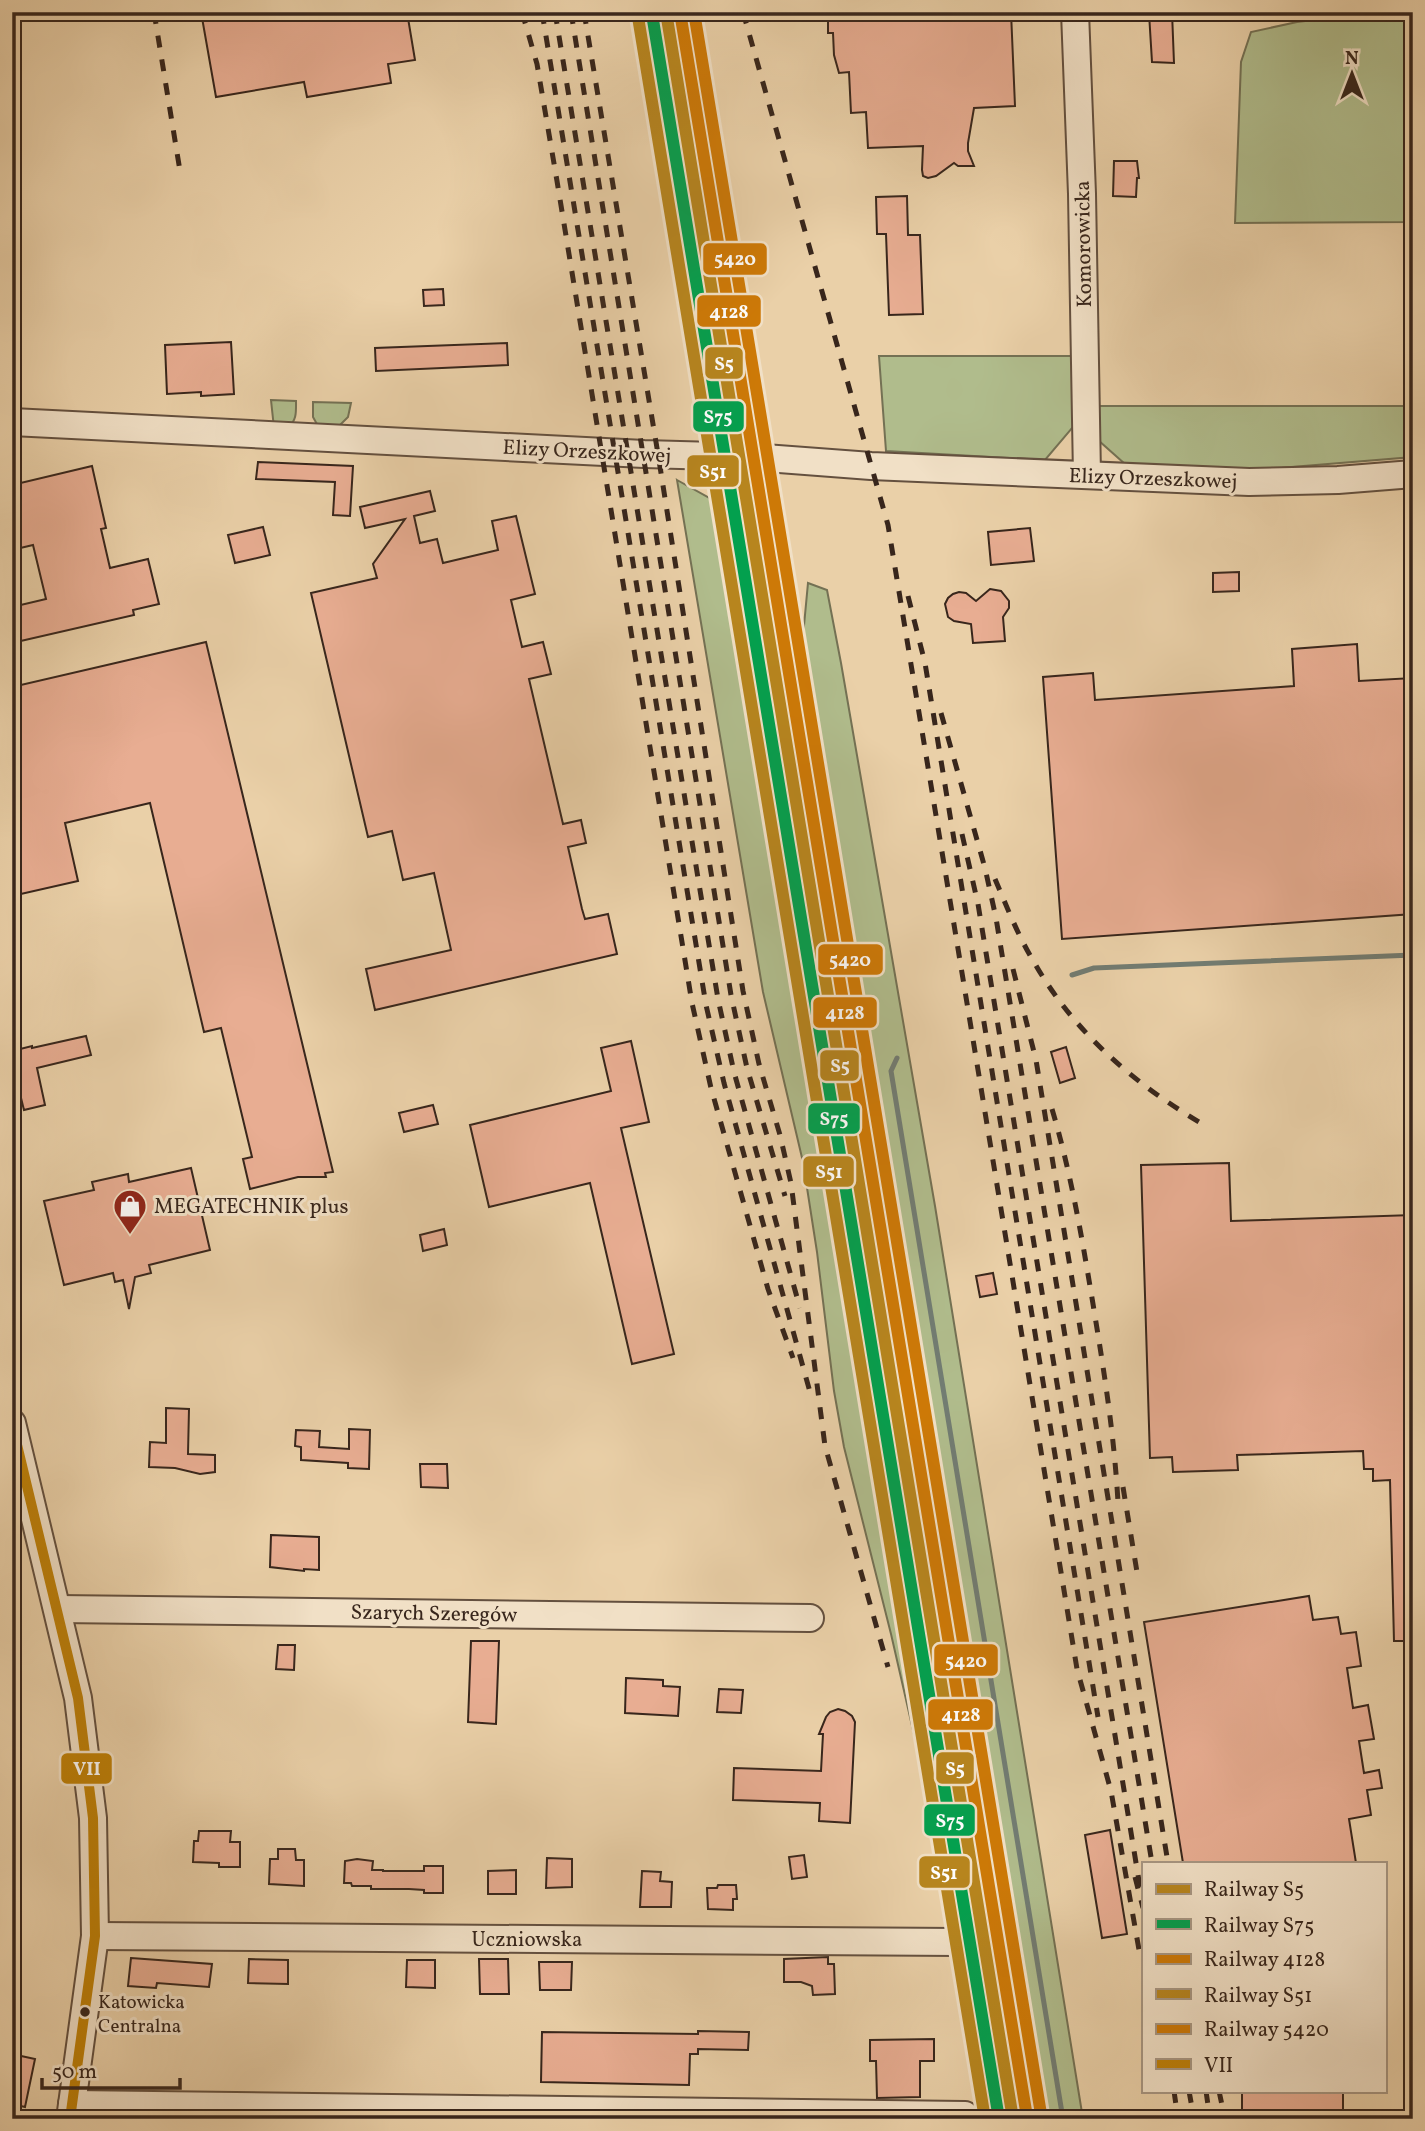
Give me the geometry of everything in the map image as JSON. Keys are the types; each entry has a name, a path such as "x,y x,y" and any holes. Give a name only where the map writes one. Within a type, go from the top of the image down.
{"street":[{"name":"Komorowicka","path":"1075,12 1082,194 1087,475"},
{"name":"Elizy Orzeszkowej","path":"12,422 644,454 752,457 872,466 1250,482 1338,480 1413,474"},
{"path":"12,1423 78,1698 93,1818 95,1936 71,2111 964,2115"},
{"name":"Szarych Szeregów","path":"58,1609 810,1618"},
{"name":"Uczniowska","path":"95,1936 959,1942"}],"green space":[{"path":"1379,12 1413,12 1413,222 1235,223 1241,62 1251,32 1297,22"},
{"path":"879,356 1074,356 1073,427 1045,460 886,451"},
{"path":"271,400 296,401 294,419 288,428 274,428"},
{"path":"313,402 351,403 348,417 339,426 318,426 313,417"},
{"path":"1097,406 1413,406 1413,457 1243,471 1125,464 1098,440"},
{"path":"677,480 731,510 937,1835 891,1634 844,1447 803,1162 763,992"},
{"path":"808,583 827,590 841,663 935,1206 1083,2119 1035,2119 998,1864 802,647"}],"building":[{"path":"201,12 407,12 415,60 388,64 391,83 307,97 304,82 216,97"},
{"path":"828,12 1011,12 1015,106 974,108 968,151 974,166 958,166 954,163 936,176 928,178 923,176 922,170 923,146 868,148 866,112 851,113 849,72 839,73 834,55 833,33 828,33"},
{"path":"1172,12 1174,63 1152,62 1149,13"},
{"path":"1114,161 1137,161 1139,178 1136,197 1113,196"},
{"path":"907,196 908,235 920,235 923,314 889,315 886,234 877,234 876,197"},
{"path":"443,289 444,305 424,306 423,290"},
{"path":"231,342 234,394 167,394 165,345"},
{"path":"507,343 508,365 376,371 375,348"},
{"path":"258,462 353,466 350,516 333,515 335,482 256,479"},
{"path":"92,466 106,528 101,529 110,568 148,559 159,604 133,610 134,615 12,643 12,607 46,599 33,545 12,550 12,485"},
{"path":"430,491 435,511 414,516 420,543 437,539 443,563 498,550 492,521 516,516 535,594 511,600 522,647 543,642 551,674 529,679 563,824 581,820 586,843 568,847 582,909 585,919 608,914 617,954 375,1010 366,969 451,950 434,873 403,880 392,831 368,837 311,593 377,578 373,564 405,519 365,528 360,507"},
{"path":"263,527 270,555 235,563 228,535"},
{"path":"1030,528 1034,561 991,565 988,532"},
{"path":"1239,572 1239,591 1213,592 1213,573"},
{"path":"990,589 1001,591 1009,601 1009,608 1003,617 1005,641 973,643 971,624 948,617 945,604 948,598 959,592 966,593 976,601"},
{"path":"206,642 333,1172 325,1173 326,1177 298,1177 250,1189 243,1159 252,1157 221,1028 204,1032 150,803 65,823 78,881 12,896 12,687"},
{"path":"1357,644 1359,681 1413,678 1413,914 1062,939 1043,677 1093,673 1095,700 1294,686 1292,649"},
{"path":"86,1036 91,1055 37,1068 45,1105 24,1110 18,1086 12,1088 12,1051"},
{"path":"631,1041 649,1122 621,1128 674,1354 632,1364 590,1183 489,1207 470,1125 611,1091 601,1048"},
{"path":"1066,1047 1075,1078 1060,1083 1051,1052"},
{"path":"433,1105 438,1124 404,1132 399,1113"},
{"path":"1229,1163 1231,1221 1413,1215 1413,1641 1394,1641 1390,1480 1373,1481 1373,1469 1364,1469 1363,1451 1237,1455 1238,1470 1173,1472 1172,1457 1150,1458 1141,1165"},
{"name":"MEGATECHNIK plus","path":"191,1168 210,1250 149,1265 151,1273 135,1277 129,1309 123,1280 115,1282 113,1273 64,1285 44,1201 94,1190 92,1182 128,1174 129,1182"},
{"path":"444,1229 447,1245 423,1251 420,1235"},
{"path":"993,1273 997,1294 980,1297 976,1276"},
{"path":"166,1408 189,1409 188,1454 215,1455 215,1472 200,1474 175,1468 149,1467 150,1442 166,1443"},
{"path":"349,1429 370,1430 369,1469 348,1468 348,1463 301,1460 301,1447 295,1446 296,1430 320,1431 319,1447 349,1449"},
{"path":"420,1464 447,1464 448,1488 421,1487"},
{"path":"271,1535 319,1537 319,1570 270,1567"},
{"path":"1309,1596 1313,1620 1338,1617 1341,1634 1356,1632 1361,1666 1347,1668 1353,1708 1368,1705 1374,1739 1359,1741 1364,1773 1379,1770 1382,1788 1367,1790 1371,1815 1349,1819 1356,1862 1183,1862 1144,1622"},
{"path":"471,1641 499,1641 496,1724 468,1722"},
{"path":"278,1645 295,1645 294,1670 276,1669"},
{"path":"626,1678 663,1680 663,1686 680,1687 678,1716 625,1713"},
{"path":"719,1689 743,1690 741,1713 717,1712"},
{"path":"838,1709 852,1716 855,1722 850,1823 819,1821 820,1803 733,1800 734,1768 821,1771 823,1734 819,1734 826,1717"},
{"path":"1110,1830 1127,1934 1102,1938 1085,1835"},
{"path":"199,1831 231,1831 230,1842 240,1842 240,1867 219,1867 219,1863 193,1862 194,1841 198,1841"},
{"path":"278,1849 295,1849 296,1860 304,1860 304,1886 269,1884 270,1859 278,1859"},
{"path":"804,1855 807,1877 792,1879 789,1857"},
{"path":"547,1858 572,1859 572,1887 546,1888"},
{"path":"345,1861 373,1861 372,1870 383,1871 424,1871 424,1866 443,1866 443,1893 424,1893 424,1890 409,1889 371,1889 371,1886 344,1883"},
{"path":"516,1870 516,1894 488,1894 488,1871"},
{"path":"642,1871 661,1872 660,1881 672,1882 671,1907 640,1907"},
{"path":"718,1885 736,1885 737,1899 733,1899 733,1910 708,1909 707,1888 717,1888"},
{"path":"828,1957 828,1964 834,1964 835,1994 813,1995 812,1986 801,1982 784,1982 784,1959"},
{"path":"131,1958 212,1964 209,1987 157,1983 156,1988 128,1986"},
{"path":"249,1959 288,1960 288,1984 248,1983"},
{"path":"479,1959 508,1959 509,1994 480,1994"},
{"path":"407,1960 435,1960 435,1988 406,1987"},
{"path":"539,1962 572,1962 571,1990 540,1990"},
{"path":"698,2031 749,2032 748,2050 698,2049 698,2054 690,2054 689,2085 541,2082 542,2032 698,2034"},
{"path":"934,2039 934,2061 920,2061 920,2097 877,2098 876,2061 870,2061 870,2040"},
{"path":"12,2054 35,2059 25,2107 12,2104"},
{"path":"1242,2092 1343,2092 1343,2117 1242,2119"}],"waterway":[{"path":"1072,975 1094,968 1413,955"},
{"path":"897,1058 891,1071 1063,2119"}],"railway":[{"path":"154,12 180,171"},
{"path":"522,12 537,64 692,1003 711,1088 768,1289 793,1358"},
{"path":"542,12 706,1005 724,1083 810,1392"},
{"path":"555,12 718,999 734,1072 800,1308"},
{"path":"571,12 731,995 747,1068 785,1196"},
{"path":"584,12 658,454 743,991 759,1064 791,1183 825,1446 888,1667"},
{"path":"743,12 888,525 1077,1669 1111,1791 1141,1961"},
{"path":"908,596 925,663 1098,1717"},
{"path":"941,713 985,868 996,918 1152,1862"},
{"path":"962,834 978,904 1140,1887"},
{"path":"995,879 1028,952 1067,1010 1106,1053 1128,1072 1199,1122"},
{"path":"1013,969 1036,1060 1168,1862"},
{"path":"1052,1109 1070,1181 1089,1279 1108,1402 1118,1502"},
{"path":"1123,1487 1137,1572"},
{"path":"1135,1877 1142,1904"},
{"path":"1174,2092 1178,2119"},
{"path":"1189,2092 1194,2119"},
{"path":"1206,2092 1210,2119"},
{"path":"1219,2092 1225,2119"}],"rail line":[{"name":"S5","path":"666,12 1013,2119"},
{"name":"4128","path":"680,12 1027,2117"},
{"name":"5420","path":"694,12 1041,2114"},
{"name":"S75","path":"652,14 999,2119"},
{"name":"S51","path":"638,17 985,2119"}],"transit line":[{"name":"VII","path":"12,1424 78,1698 93,1818 95,1936 70,2119"}],"place":[{"name":"MEGATECHNIK plus","path":"130,1236"},
{"name":"Katowicka Centralna","path":"85,2012"}]}
